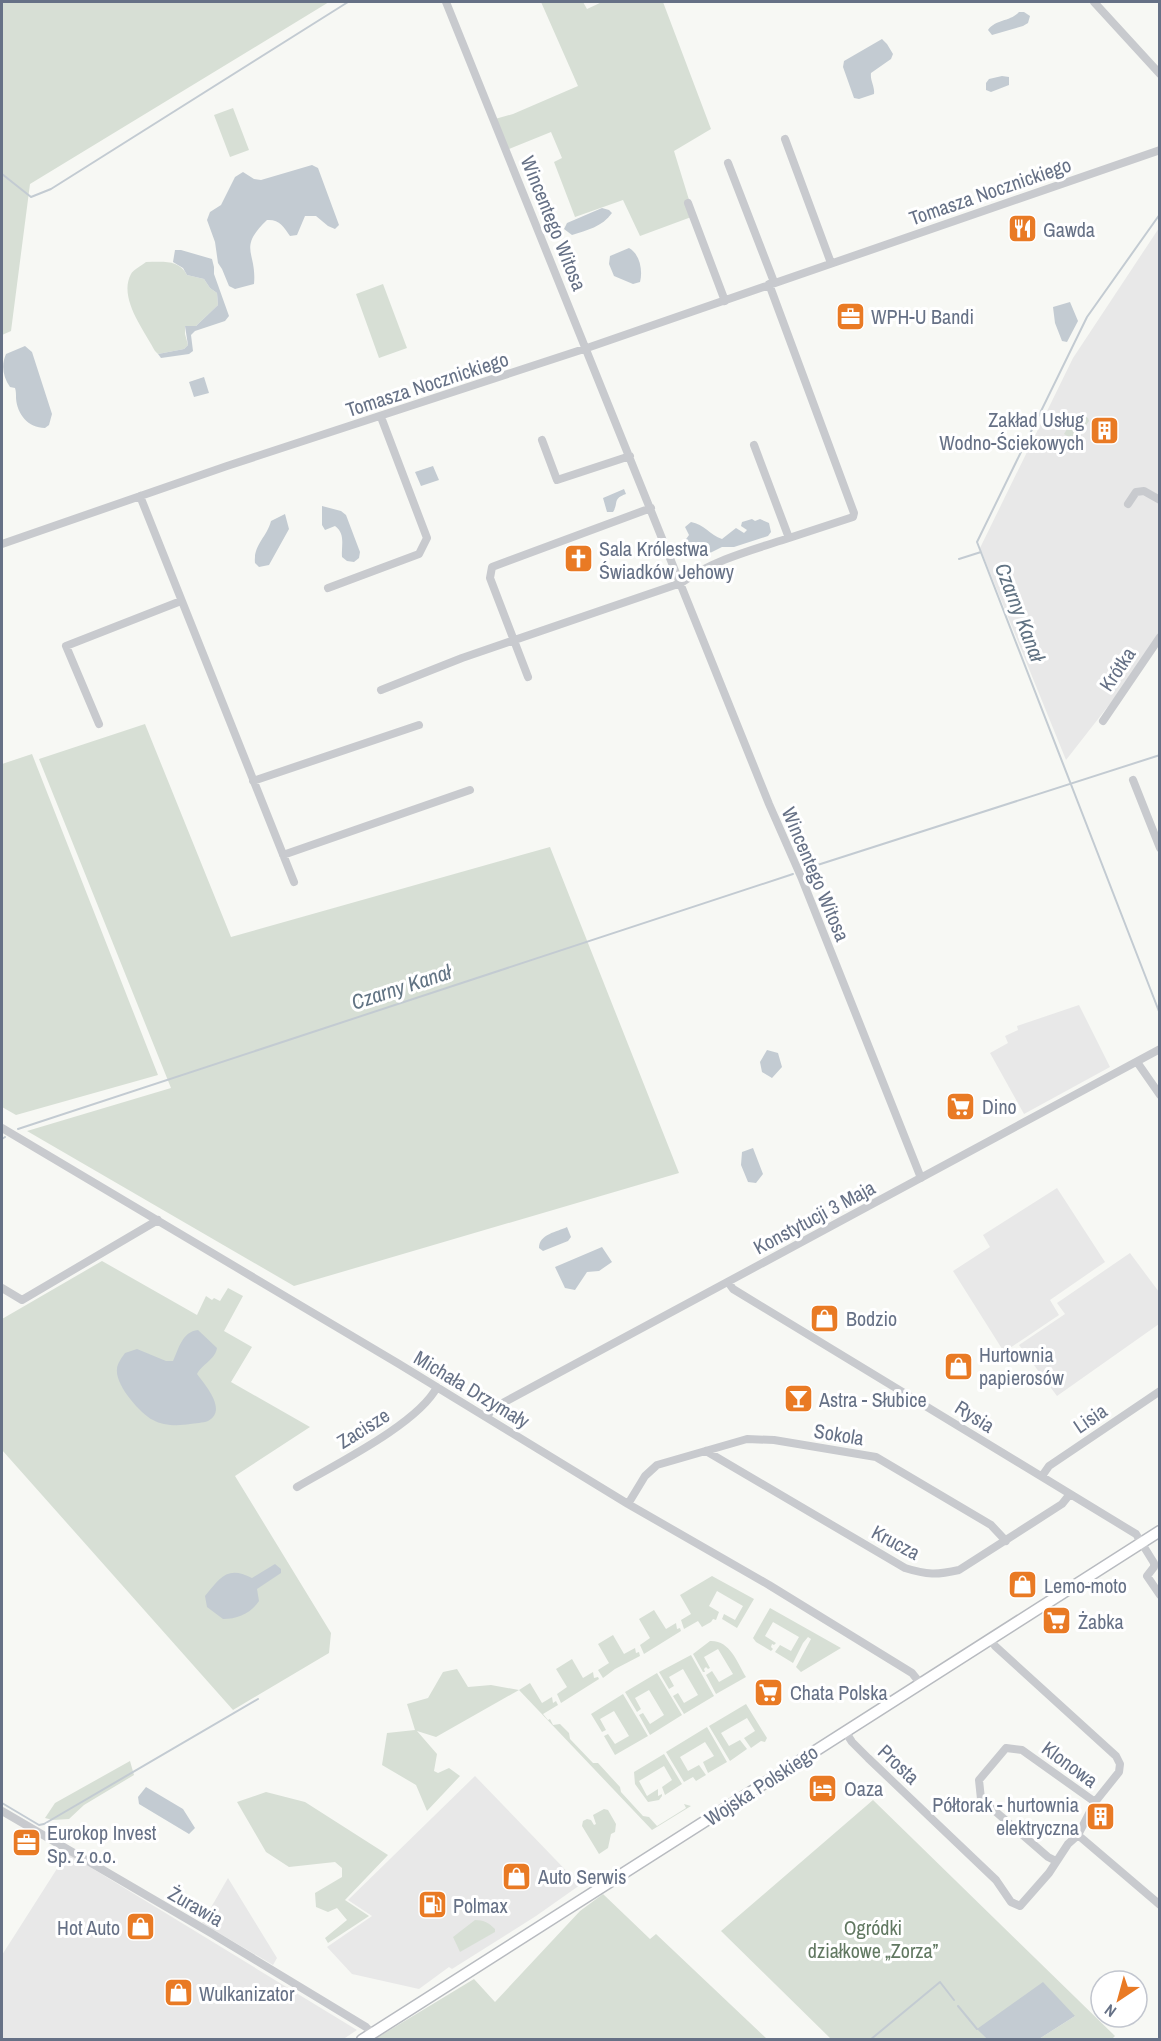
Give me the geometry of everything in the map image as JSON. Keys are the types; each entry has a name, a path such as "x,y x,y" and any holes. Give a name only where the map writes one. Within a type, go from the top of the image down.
{"main road":[{"name":"Wojska Polskiego","path":"362,2040 1160,1531"}],"street":[{"name":"Wincentego Witosa","path":"447,2 921,1178"},
{"path":"1094,2 1160,74"},
{"path":"785,140 831,263"},
{"name":"Tomasza Nocznickiego","path":"2,544 587,348 1160,150"},
{"path":"381,690 514,640 681,583 694,573 729,558 853,517 854,513 728,164"},
{"path":"687,203 725,301"},
{"path":"328,588 419,554 427,538 381,417"},
{"path":"542,440 557,480 630,456"},
{"path":"754,445 789,538"},
{"path":"1128,504 1136,492 1144,491 1160,500"},
{"path":"140,496 294,882"},
{"path":"528,677 490,578 492,567 651,508"},
{"path":"99,724 66,646 181,601"},
{"name":"Krótka","path":"1103,721 1160,637"},
{"path":"252,781 419,725"},
{"path":"1133,780 1160,848"},
{"path":"283,855 470,790"},
{"name":"Konstytucji 3 Maja","path":"487,1417 492,1409 499,1405 1160,1049"},
{"path":"1137,1062 1160,1095"},
{"name":"Michała Drzymały","path":"2,1128 437,1386 628,1504 900,1665 912,1673 920,1683"},
{"path":"2,1288 22,1300 158,1220"},
{"name":"Rysia","path":"728,1282 733,1289 1128,1528 1142,1542"},
{"name":"Zacisze","path":"297,1487 399,1427 432,1397 437,1386"},
{"name":"Lisia","path":"1042,1476 1049,1466 1160,1391"},
{"name":"Sokola","path":"628,1504 645,1476 657,1466 747,1439 774,1440 876,1457 991,1525 1006,1541"},
{"name":"Krucza","path":"706,1450 905,1568 926,1575 959,1570 1062,1504 1070,1494"},
{"path":"1142,1542 1154,1563 1154,1567 1147,1576 1160,1595"},
{"name":"Klonowa","path":"990,1639 1041,1689 1116,1756 1120,1764 1119,1772 1095,1802 1078,1835"},
{"name":"Prosta","path":"845,1731 852,1742 868,1758 996,1880 1011,1902 1020,1906 1049,1874 1056,1861 1078,1835"},
{"name":"Klonowa","path":"1056,1861 1048,1857 981,1799 979,1780 1006,1748 1022,1750 1095,1802"},
{"name":"Żurawia","path":"2,1811 211,1933 366,2027 372,2033"},
{"path":"1078,1835 1160,1905"}],"shaded area":[{"path":"1019,12 1030,16 1028,23 992,35 988,30 991,26"},
{"path":"882,39 893,54 891,59 871,73 874,94 859,99 854,98 843,67 844,61"},
{"path":"1009,77 1009,85 991,92 986,90 986,83 989,79"},
{"path":"312,165 318,168 339,225 335,229 316,216 305,216 297,235 290,236 278,222 267,220 250,244 254,284 235,289 229,286 218,263 215,242 207,220 210,212 221,205 235,177 243,172 254,179 261,180"},
{"path":"602,208 612,213 599,225 572,235 564,229 567,223"},
{"path":"1159,228 1159,641 1066,760 980,548 1073,358"},
{"path":"629,248 636,254 641,268 640,282 633,284 614,276 609,264 610,256"},
{"path":"175,250 212,259 214,274 229,316 225,321 195,331 191,335 193,351 189,354 161,358 158,354 184,349 188,345 185,326 196,326 218,305 217,293 204,279 187,275 183,268 173,262"},
{"path":"1070,302 1078,321 1067,342 1062,341 1055,323 1053,307"},
{"path":"25,346 32,352 52,414 49,425 45,428 33,426 24,419 17,404 15,388 10,387 4,375 6,354"},
{"path":"204,377 209,393 194,397 189,382"},
{"path":"433,466 439,480 421,486 415,472"},
{"path":"624,489 626,494 617,500 613,512 607,512 603,498"},
{"path":"322,506 341,511 346,515 360,552 359,558 354,562 342,557 342,536 338,529 335,526 325,530 322,525"},
{"path":"285,514 289,529 269,565 259,567 255,563 258,546 271,521"},
{"path":"752,519 755,521 760,519 769,523 771,532 768,536 734,547 722,547 702,557 693,557 684,542 689,535 685,527 691,522 722,539 736,528 744,533 747,530 741,526 742,522"},
{"path":"1079,1005 1110,1067 1024,1114 990,1053 1008,1043 1005,1036 1018,1030 1017,1026"},
{"path":"767,1050 778,1053 782,1067 772,1078 762,1072 760,1062"},
{"path":"753,1148 763,1174 756,1183 748,1182 741,1165 742,1152"},
{"path":"1057,1188 1105,1262 1050,1300 1059,1315 1004,1352 953,1271 990,1247 983,1235"},
{"path":"567,1227 571,1237 568,1241 543,1251 539,1248 545,1237"},
{"path":"602,1247 612,1262 599,1271 587,1272 575,1290 565,1288 555,1267"},
{"path":"1130,1253 1159,1292 1159,1324 1057,1396 1019,1345 1065,1314 1057,1303"},
{"path":"198,1330 217,1348 214,1356 197,1374 213,1398 216,1411 214,1416 206,1422 186,1425 157,1422 129,1398 117,1375 119,1363 125,1353 137,1349 166,1361 173,1361 185,1337"},
{"path":"275,1564 281,1569 281,1573 257,1589 259,1601 248,1612 234,1618 223,1619 207,1607 205,1596 225,1575 236,1573 252,1578"},
{"path":"475,1776 580,1885 452,1969 449,1967 419,1989 352,1974 327,1947 372,1916 348,1900"},
{"path":"146,1787 183,1809 195,1828 189,1834 139,1804 138,1797"},
{"path":"67,1853 357,2030 342,2040 2,2039 2,1955"},
{"path":"228,1878 277,1958 273,1965 202,1923"},
{"path":"1043,1982 1075,2016 1039,2039 987,2039 977,2029"}],"green space":[{"path":"2,2 329,2 30,184 11,331 2,335"},
{"path":"541,2 583,2 587,9 602,2 663,2 711,129 674,151 694,216 640,236 623,200 575,217 554,162 562,158 551,132 509,149 495,119 513,114 578,86"},
{"path":"233,108 249,150 230,157 214,115"},
{"path":"146,262 175,264 187,275 204,279 217,293 218,305 196,326 185,326 188,345 184,349 158,354 134,314 128,293 128,283 132,272"},
{"path":"383,284 407,348 379,358 356,294"},
{"path":"1077,413 1088,418 1089,421 1075,441 1064,434"},
{"path":"145,724 231,937 550,847 679,1173 294,1286 27,1131 171,1088 39,759"},
{"path":"32,754 158,1075 16,1115 2,1107 2,764"},
{"path":"102,1261 197,1315 206,1296 220,1301 228,1288 243,1296 224,1331 252,1347 231,1382 310,1427 235,1476 331,1633 329,1653 233,1710 2,1450 2,1319"},
{"path":"712,1576 754,1599 737,1628 722,1619 724,1614 735,1620 743,1606 717,1591 709,1606 719,1612 716,1620 713,1619 702,1627 698,1621 684,1629 681,1620 691,1614 680,1595"},
{"path":"770,1608 841,1648 801,1672 796,1667 811,1639 808,1637 803,1643 793,1663 775,1652 780,1645 791,1651 799,1637 773,1622 765,1636 776,1643 772,1644 771,1651 753,1638"},
{"path":"654,1610 666,1629 676,1623 677,1629 680,1628 681,1631 644,1654 640,1645 650,1638 639,1619"},
{"path":"613,1635 624,1654 635,1648 636,1653 639,1652 640,1656 603,1678 598,1670 609,1663 598,1644"},
{"path":"710,1641 723,1644 728,1648 746,1677 716,1694 706,1675 712,1671 719,1682 733,1674 718,1649 704,1657 710,1668 706,1667 703,1672 693,1654"},
{"path":"691,1655 714,1696 684,1714 673,1696 678,1693 684,1703 698,1695 683,1669 669,1677 674,1686 669,1689 659,1672"},
{"path":"572,1659 583,1678 593,1672 594,1678 599,1679 561,1703 557,1694 567,1687 556,1669"},
{"path":"457,1669 468,1687 491,1685 519,1690 436,1737 417,1731 437,1754 434,1771 438,1773 449,1768 460,1776 427,1811 416,1785 382,1765 387,1733 415,1730 407,1704 428,1698 443,1672"},
{"path":"657,1673 682,1715 650,1735 639,1715 643,1713 650,1724 664,1715 649,1690 635,1698 641,1709 637,1712 625,1692"},
{"path":"530,1683 542,1703 552,1697 553,1703 556,1701 558,1705 543,1714 548,1720 550,1719 553,1725 560,1724 569,1733 570,1739 593,1763 598,1763 643,1816 649,1817 657,1826 686,1808 684,1804 691,1806 652,1830 519,1690"},
{"path":"623,1694 648,1736 615,1755 604,1736 608,1734 615,1744 629,1736 614,1711 600,1719 606,1730 602,1732 591,1714"},
{"path":"746,1704 767,1738 765,1742 761,1741 751,1748 744,1738 755,1731 747,1718 721,1733 729,1746 740,1740 747,1749 730,1761 709,1726"},
{"path":"707,1727 727,1762 708,1773 703,1762 714,1756 705,1742 680,1757 688,1771 699,1765 706,1775 696,1781 693,1777 684,1782 666,1752"},
{"path":"664,1754 682,1784 665,1795 662,1787 672,1780 664,1766 639,1781 647,1796 658,1789 658,1796 662,1794 659,1800 648,1802 635,1784 634,1772"},
{"path":"130,1761 134,1775 84,1805 69,1819 45,1818 55,1803"},
{"path":"266,1792 305,1802 388,1855 345,1900 369,1916 328,1943 325,1938 347,1920 337,1908 328,1912 316,1907 315,1893 342,1877 342,1868 335,1862 289,1867 266,1852 237,1802"},
{"name":"Ogródki działkowe „Zorza”","path":"873,1800 1089,2011 1089,2029 1108,2029 1115,2036 1111,2040 1039,2039 1075,2016 978,2029 987,2039 831,2039 721,1931"},
{"path":"604,1809 608,1810 616,1824 608,1848 599,1854 582,1826 583,1821 587,1819 591,1820 594,1825 596,1824 593,1815"},
{"path":"603,1894 650,1939 656,1934 767,2039 375,2039 474,1979 495,2002 580,1911"},
{"path":"475,1920 488,1924 495,1929 495,1932 460,1952 453,1937"}],"waterway":[{"path":"2,174 31,197 51,189 348,2"},
{"name":"Czarny Kanał","path":"1160,214 1087,317 977,542 1160,1014"},
{"path":"959,559 981,552"},
{"name":"Czarny Kanał","path":"805,869 1160,755"},
{"name":"Czarny Kanał","path":"18,1129 793,874"},
{"path":"2,1803 39,1825 44,1824 258,1699"},
{"path":"870,2040 940,1982 954,2000"},
{"path":"958,2006 977,2029"}],"place":[{"name":"Gawda","path":"1022,229"},
{"name":"WPH-U Bandi","path":"850,316"},
{"name":"Zakład Usług Wodno-Ściekowych","path":"1105,431"},
{"name":"Sala Królestwa Świadków Jehowy","path":"578,559"},
{"name":"Dino","path":"961,1106"},
{"name":"Bodzio","path":"825,1318"},
{"name":"Hurtownia papierosów","path":"958,1366"},
{"name":"Astra - Słubice","path":"798,1399"},
{"name":"Lemo-moto","path":"1023,1585"},
{"name":"Żabka","path":"1057,1621"},
{"name":"Chata Polska","path":"769,1692"},
{"name":"Oaza","path":"823,1788"},
{"name":"Półtorak - hurtownia elektryczna","path":"1100,1816"},
{"name":"Eurokop Invest Sp. z o.o.","path":"26,1843"},
{"name":"Auto Serwis","path":"517,1876"},
{"name":"Polmax","path":"432,1905"},
{"name":"Hot Auto","path":"141,1927"},
{"name":"Wulkanizator","path":"178,1993"}]}
